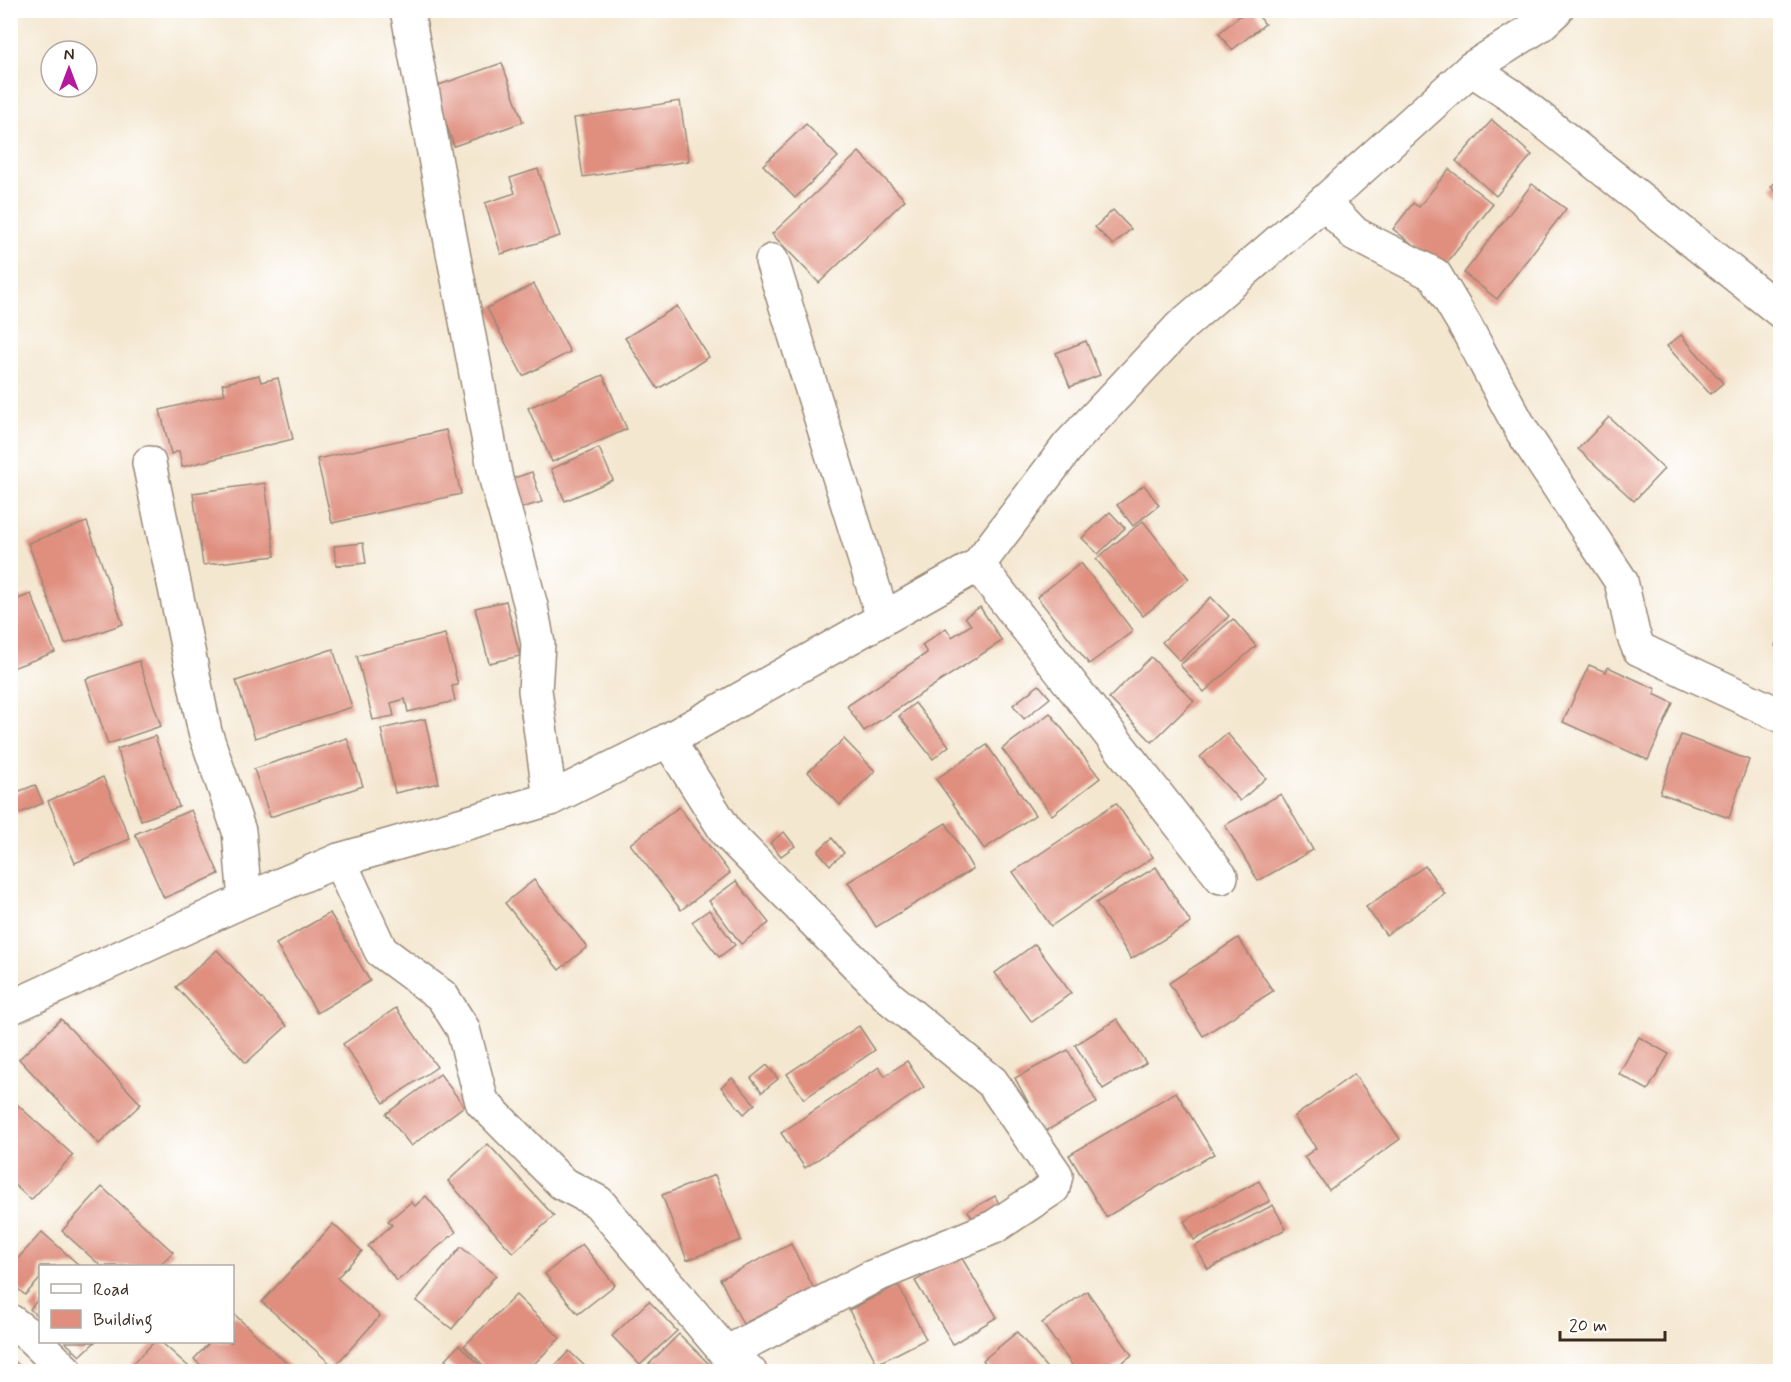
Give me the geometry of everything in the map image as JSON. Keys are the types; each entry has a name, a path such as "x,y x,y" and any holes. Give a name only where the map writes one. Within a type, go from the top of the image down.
{"street":[{"path":"407,10 495,479 538,644 535,690 550,798"},
{"path":"10,1008 245,900 339,860 550,798 668,740 978,565 1069,445 1180,327 1324,202 1471,69 1540,25 1556,10"},
{"path":"1471,69 1512,96 1780,311"},
{"path":"1324,202 1355,234 1435,275 1522,431 1621,581 1638,649 1780,715"},
{"path":"772,261 884,618"},
{"path":"148,463 205,732 239,831 245,900"},
{"path":"978,565 1221,877"},
{"path":"339,860 381,951 442,996 463,1029 482,1102 562,1183 598,1202 738,1362 872,1277 994,1227 1053,1188 1056,1175 992,1082 890,998 727,833 668,740"},
{"path":"20,1329 38,1350 40,1371"},
{"path":"20,1329 66,1371"}],"building":[{"path":"1247,10 1254,10 1265,24 1232,50 1219,33"},
{"path":"502,63 523,122 454,146 433,87"},
{"path":"680,101 689,161 583,177 574,118"},
{"path":"1492,120 1532,155 1496,196 1456,161"},
{"path":"806,124 838,157 795,198 763,165"},
{"path":"859,152 905,200 819,283 772,234"},
{"path":"538,169 560,236 501,254 485,203 515,193 510,178"},
{"path":"1449,169 1493,204 1443,268 1393,229 1413,203 1419,207"},
{"path":"1780,176 1780,196 1771,187"},
{"path":"1532,184 1566,209 1497,299 1464,273"},
{"path":"1113,210 1131,229 1113,245 1095,227"},
{"path":"534,284 570,352 523,376 487,308"},
{"path":"677,306 709,357 658,389 625,338"},
{"path":"1681,335 1723,383 1710,394 1667,346"},
{"path":"1086,341 1100,375 1070,387 1056,353"},
{"path":"259,375 261,382 278,378 293,439 182,467 179,451 171,454 160,410 225,394 222,384"},
{"path":"603,375 627,429 552,462 528,408"},
{"path":"1609,417 1664,469 1634,501 1578,449"},
{"path":"446,430 461,494 332,523 317,459"},
{"path":"599,448 613,480 565,501 551,469"},
{"path":"532,472 542,502 517,509 508,480"},
{"path":"265,483 275,556 203,565 193,493"},
{"path":"1144,485 1159,505 1133,526 1117,505"},
{"path":"1110,512 1125,528 1098,554 1082,538"},
{"path":"1143,521 1189,579 1143,616 1096,559"},
{"path":"87,522 123,624 65,644 28,543"},
{"path":"363,543 366,563 336,566 334,546"},
{"path":"1081,563 1133,631 1089,664 1037,597"},
{"path":"31,594 55,652 10,669 10,602"},
{"path":"1211,597 1229,616 1180,661 1162,642"},
{"path":"506,601 520,656 489,663 475,608"},
{"path":"980,607 1002,641 864,731 847,706 927,653 922,645 946,628 952,637 971,625 965,617"},
{"path":"1233,619 1256,646 1204,692 1180,665"},
{"path":"1780,631 1780,648 1775,646"},
{"path":"445,634 458,685 452,686 455,701 408,712 405,699 391,703 394,716 373,720 357,656"},
{"path":"333,649 352,707 255,738 236,681"},
{"path":"1151,657 1194,701 1152,742 1109,698"},
{"path":"139,661 161,726 108,744 86,679"},
{"path":"1589,665 1606,672 1608,667 1656,689 1654,694 1673,703 1648,760 1563,722"},
{"path":"1039,685 1050,698 1024,719 1013,705"},
{"path":"915,703 949,746 933,759 899,716"},
{"path":"1050,713 1100,778 1052,815 1002,749"},
{"path":"425,719 439,783 395,793 381,729"},
{"path":"1227,733 1266,778 1240,801 1200,757"},
{"path":"1681,735 1749,760 1729,818 1660,793"},
{"path":"155,736 179,807 141,820 117,749"},
{"path":"347,738 363,786 270,817 254,769"},
{"path":"844,739 875,771 840,805 808,772"},
{"path":"987,745 1035,815 984,849 936,779"},
{"path":"103,777 130,839 75,863 48,801"},
{"path":"35,785 43,803 18,814 10,795"},
{"path":"1281,794 1313,850 1258,881 1225,825"},
{"path":"1116,803 1153,857 1051,926 1013,872"},
{"path":"679,807 730,873 681,910 630,844"},
{"path":"191,810 219,874 164,898 135,834"},
{"path":"946,823 973,869 876,927 848,882"},
{"path":"784,832 795,846 781,856 770,843"},
{"path":"832,838 844,853 830,865 818,851"},
{"path":"1425,866 1445,894 1386,935 1366,907"},
{"path":"1156,867 1191,923 1131,959 1096,903"},
{"path":"534,880 587,947 559,970 505,903"},
{"path":"736,881 769,923 741,944 709,901"},
{"path":"709,910 735,945 719,957 692,922"},
{"path":"330,913 370,981 317,1013 276,944"},
{"path":"1238,938 1273,991 1203,1036 1169,983"},
{"path":"1035,944 1071,993 1032,1022 995,973"},
{"path":"217,950 287,1026 246,1063 176,987"},
{"path":"396,1008 437,1067 384,1103 343,1044"},
{"path":"61,1019 141,1104 99,1144 19,1059"},
{"path":"1117,1019 1146,1063 1103,1089 1075,1045"},
{"path":"859,1026 875,1050 804,1099 787,1074"},
{"path":"1639,1037 1669,1054 1648,1090 1619,1074"},
{"path":"1068,1050 1097,1103 1044,1132 1015,1078"},
{"path":"907,1061 924,1087 805,1168 781,1133 879,1067 885,1076"},
{"path":"767,1065 778,1079 762,1092 751,1078"},
{"path":"440,1074 464,1106 411,1146 386,1114"},
{"path":"1354,1074 1400,1139 1329,1190 1304,1157 1316,1148 1294,1117"},
{"path":"732,1078 755,1104 744,1114 721,1087"},
{"path":"1176,1092 1214,1154 1106,1217 1069,1155"},
{"path":"10,1098 73,1155 31,1200 10,1181"},
{"path":"488,1144 554,1216 513,1253 448,1181"},
{"path":"715,1175 741,1240 687,1260 662,1195"},
{"path":"1259,1181 1270,1201 1194,1240 1184,1221"},
{"path":"102,1187 173,1252 160,1265 100,1265 62,1231"},
{"path":"426,1196 456,1232 397,1281 368,1246 392,1225 388,1221 411,1202 415,1206"},
{"path":"995,1196 1006,1217 980,1231 968,1211"},
{"path":"1273,1205 1286,1229 1208,1269 1195,1246"},
{"path":"333,1224 362,1251 337,1278 380,1316 334,1367 262,1302"},
{"path":"42,1232 79,1265 39,1265 39,1280 25,1295 10,1282 10,1267"},
{"path":"582,1244 615,1285 578,1314 545,1274"},
{"path":"791,1244 814,1289 743,1324 720,1279"},
{"path":"461,1247 496,1275 452,1329 416,1301"},
{"path":"960,1255 997,1317 953,1344 915,1281"},
{"path":"898,1285 926,1339 877,1364 849,1310"},
{"path":"1087,1291 1132,1355 1109,1372 1077,1372 1042,1323"},
{"path":"516,1295 560,1338 526,1372 490,1372 464,1346"},
{"path":"39,1298 39,1318 30,1309"},
{"path":"649,1301 677,1331 640,1365 612,1336"},
{"path":"234,1316 296,1372 207,1372 194,1359 209,1343 234,1343"},
{"path":"1017,1332 1050,1372 993,1372 983,1360"},
{"path":"679,1334 717,1372 648,1372 645,1368"},
{"path":"66,1343 94,1343 80,1356"},
{"path":"153,1343 162,1343 188,1366 183,1372 125,1372"},
{"path":"459,1345 480,1365 474,1372 458,1372 445,1360"},
{"path":"569,1351 591,1372 549,1372"},
{"path":"10,1357 20,1366 15,1372 10,1372"}]}
